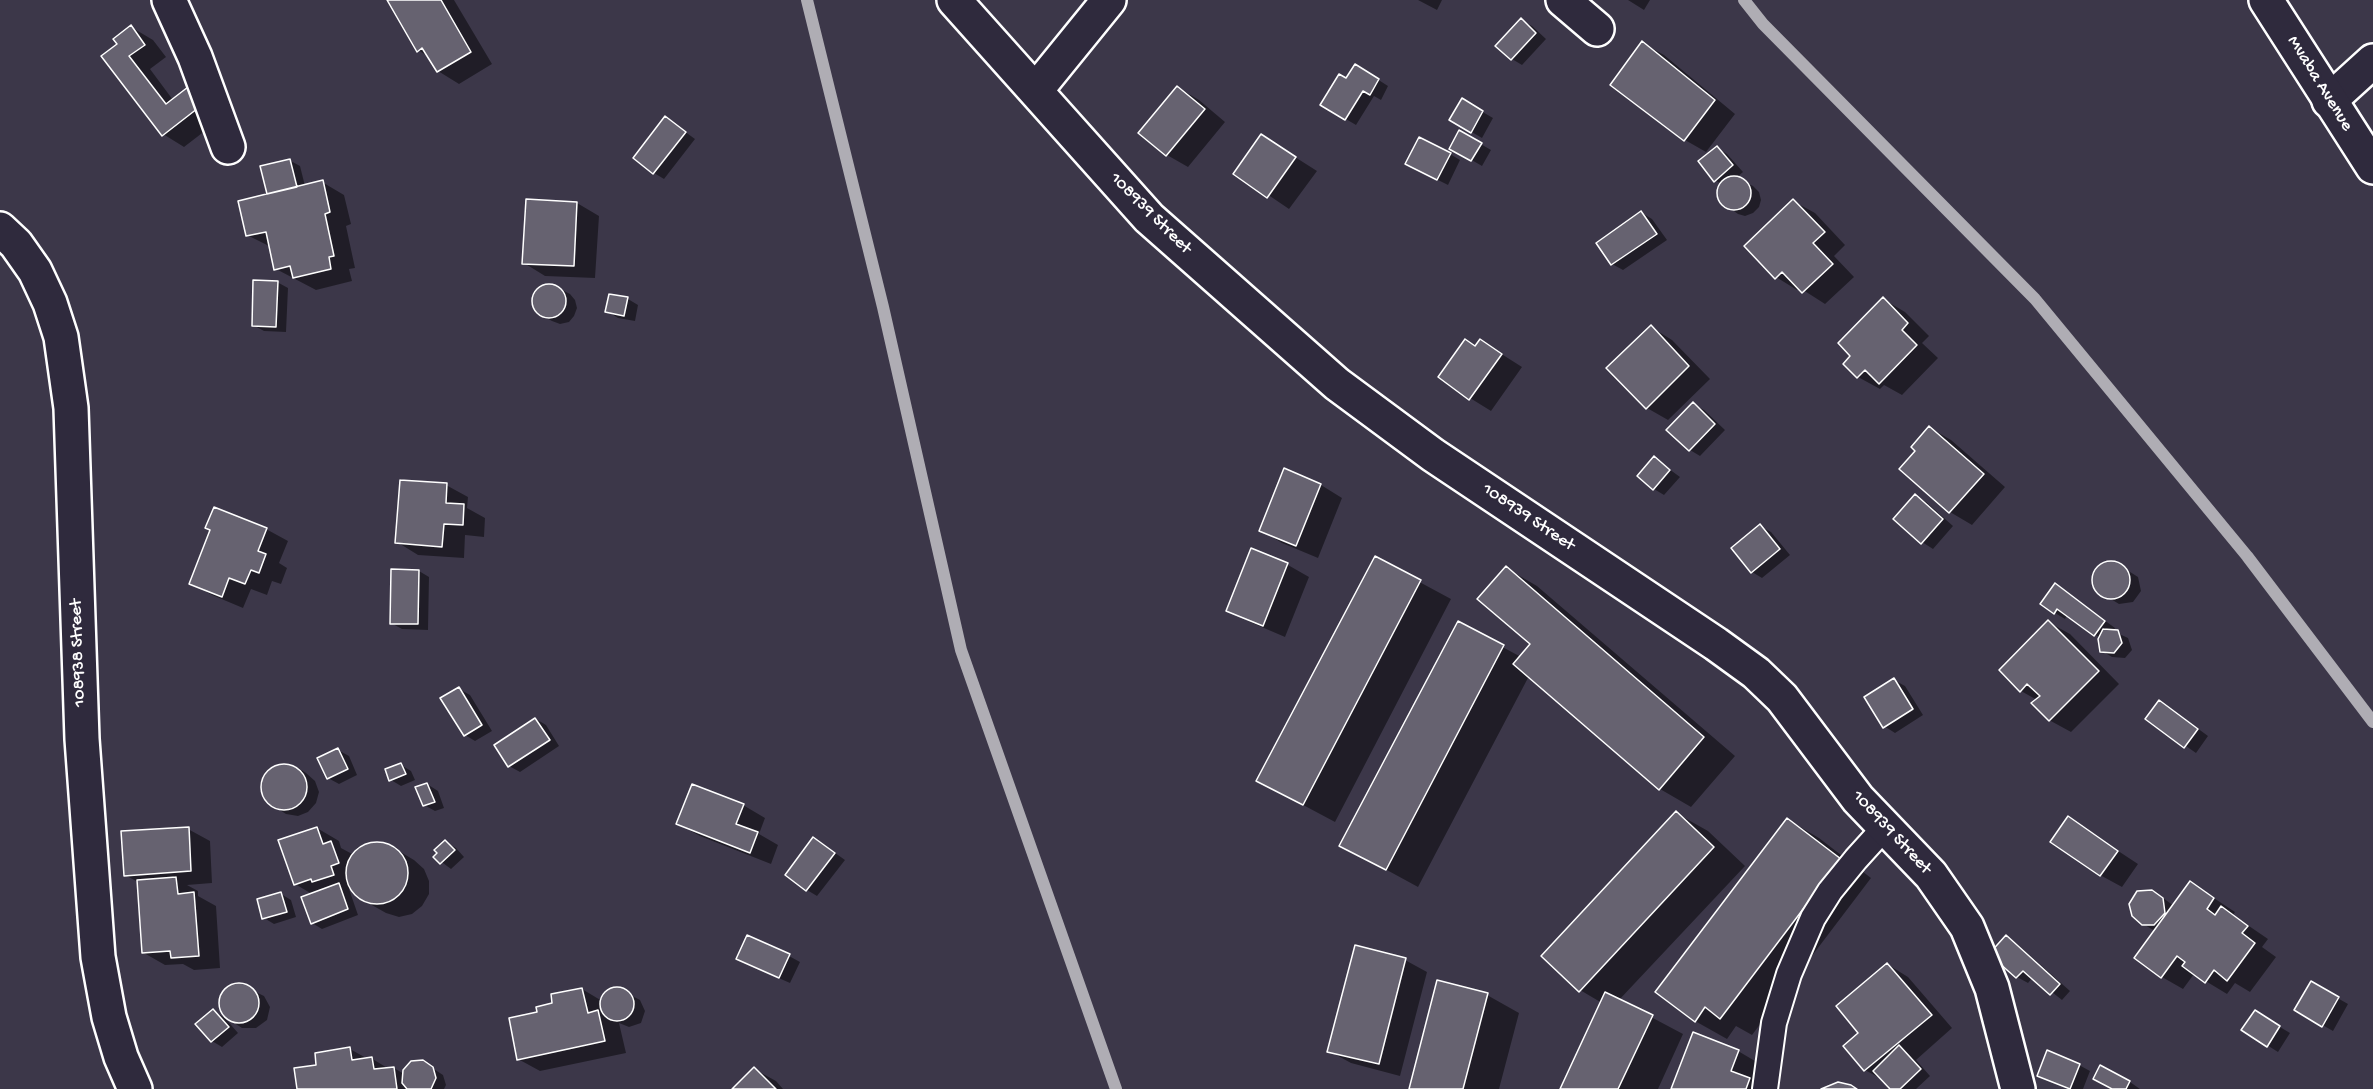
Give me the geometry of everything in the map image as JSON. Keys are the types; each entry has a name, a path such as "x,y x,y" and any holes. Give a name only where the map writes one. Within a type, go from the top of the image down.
{"street":[{"path":"169,0 195,57 228,147"},
{"name":"108939 Street","path":"954,0 1149,218 1337,384 1433,455 1716,644 1756,673 1782,698 1858,799 1931,875 1967,927 1992,988 2018,1089"},
{"path":"1036,90 1109,0"},
{"path":"1563,0 1597,29"},
{"name":"Mvaba Avenue","path":"2266,0 2373,167"},
{"path":"2329,100 2373,61"},
{"name":"108938 Street","path":"0,229 16,244 35,271 62,337 71,408 82,739 98,957 109,1017 121,1057 135,1089"}],"lane":[{"path":"1765,1089 1774,1023 1789,974 1814,918 1830,891 1885,827"}],"building":[{"path":"387,0 441,0 471,52 437,72 422,48 417,52"},
{"path":"1521,18 1536,33 1511,60 1495,46"},
{"path":"131,25 145,45 129,56 166,104 188,87 202,105 162,136 101,56 117,44 113,39"},
{"path":"1642,41 1715,100 1684,141 1610,85"},
{"path":"1355,64 1379,79 1370,95 1363,91 1345,120 1320,105 1339,74 1346,78"},
{"path":"1177,86 1205,109 1166,156 1138,133"},
{"path":"1462,98 1483,111 1471,133 1449,120"},
{"path":"665,116 686,132 653,174 633,158"},
{"path":"1459,130 1482,143 1471,161 1449,149"},
{"path":"1261,134 1296,157 1267,198 1233,174"},
{"path":"1419,137 1451,153 1437,180 1405,164"},
{"path":"1717,146 1733,165 1714,182 1698,161"},
{"path":"290,159 297,187 267,194 260,166"},
{"path":"1734,176 1746,181 1751,193 1746,205 1734,210 1722,205 1717,193 1722,181"},
{"path":"323,180 330,212 325,214 334,256 329,257 331,269 293,278 290,266 274,270 266,232 246,236 238,201"},
{"path":"526,199 577,202 574,266 522,264"},
{"path":"1793,199 1825,232 1813,243 1833,264 1802,293 1782,272 1775,279 1744,246"},
{"path":"1641,211 1657,234 1611,265 1596,243"},
{"path":"253,280 278,281 276,327 252,326"},
{"path":"549,284 561,289 566,301 561,313 549,318 537,313 532,301 537,289"},
{"path":"609,294 628,297 624,316 605,312"},
{"path":"1883,297 1908,323 1902,330 1917,345 1879,384 1865,370 1857,378 1843,364 1850,356 1838,343"},
{"path":"1651,325 1689,366 1646,409 1606,368"},
{"path":"1465,339 1475,346 1480,339 1502,354 1469,400 1438,377"},
{"path":"1693,402 1715,424 1689,451 1666,430"},
{"path":"1929,426 1984,474 1949,513 1899,469 1915,451 1911,447"},
{"path":"1654,456 1670,470 1653,490 1637,476"},
{"path":"1284,468 1321,484 1296,546 1259,531"},
{"path":"400,480 447,483 446,503 464,504 463,525 444,524 442,547 395,543"},
{"path":"1915,494 1943,519 1921,544 1893,519"},
{"path":"214,507 267,528 258,551 266,554 259,573 251,570 245,584 229,578 222,597 189,584 210,530 205,528"},
{"path":"1760,524 1780,549 1751,573 1731,548"},
{"path":"1251,548 1288,563 1263,626 1226,611"},
{"path":"1375,556 1421,580 1303,805 1256,781"},
{"path":"2111,561 2124,567 2130,580 2124,593 2111,599 2098,593 2092,580 2098,567"},
{"path":"1506,566 1704,737 1659,790 1513,664 1530,644 1477,599"},
{"path":"391,569 419,570 418,624 390,624"},
{"path":"2055,583 2105,621 2094,636 2057,609 2054,614 2040,604"},
{"path":"2048,620 2099,671 2049,721 2031,703 2040,696 2027,684 2020,692 1999,670"},
{"path":"1458,621 1504,645 1386,870 1339,846"},
{"path":"2103,629 2118,630 2122,643 2114,653 2100,652 2098,639"},
{"path":"1894,678 1913,709 1883,728 1864,697"},
{"path":"459,687 482,725 464,736 440,698"},
{"path":"2159,700 2198,729 2184,748 2145,719"},
{"path":"535,718 550,740 508,767 494,745"},
{"path":"338,748 348,769 327,779 317,758"},
{"path":"401,763 406,774 389,781 385,769"},
{"path":"289,764 301,770 306,778 306,796 301,804 293,809 279,810 271,807 264,800 261,782 264,774 271,767"},
{"path":"427,783 435,802 423,806 415,787"},
{"path":"692,784 744,804 736,824 758,832 750,853 676,824"},
{"path":"1676,811 1714,847 1579,992 1541,956"},
{"path":"2068,816 2118,851 2100,876 2050,842"},
{"path":"1787,818 1841,859 1720,1019 1705,1007 1695,1022 1655,992"},
{"path":"189,827 191,871 124,876 121,831"},
{"path":"317,827 323,844 331,841 339,863 331,866 334,875 294,885 278,840"},
{"path":"813,837 835,853 806,891 785,875"},
{"path":"445,840 455,850 440,864 433,857 437,853 434,850"},
{"path":"377,842 389,844 399,851 406,861 408,873 406,885 399,895 389,902 377,904 365,902 355,895 348,885 346,873 348,861 355,851 365,844"},
{"path":"176,877 178,894 194,892 199,956 171,958 170,951 142,953 137,880"},
{"path":"2190,881 2214,898 2207,909 2215,915 2221,906 2248,926 2242,933 2255,943 2227,981 2214,970 2205,983 2182,966 2185,962 2177,956 2161,978 2134,958"},
{"path":"339,883 348,909 311,924 301,897"},
{"path":"2152,890 2163,898 2165,913 2154,925 2142,925 2132,916 2129,904 2137,891"},
{"path":"281,892 287,912 262,919 257,899"},
{"path":"747,935 790,954 779,978 736,959"},
{"path":"2006,935 2060,984 2050,995 2023,971 2016,978 1989,954"},
{"path":"1355,945 1406,958 1379,1064 1327,1052"},
{"path":"1887,963 1932,1015 1864,1071 1843,1046 1858,1033 1836,1006"},
{"path":"1437,980 1488,993 1463,1089 1409,1089"},
{"path":"2311,981 2339,997 2322,1027 2294,1010"},
{"path":"239,983 253,989 259,1003 253,1017 239,1023 225,1017 219,1003 225,989"},
{"path":"617,987 629,992 634,1004 629,1016 617,1021 605,1016 600,1004 605,992"},
{"path":"582,988 588,1013 598,1010 605,1041 517,1060 509,1018 537,1012 536,1007 552,1003 551,994"},
{"path":"1605,992 1653,1015 1618,1089 1560,1089"},
{"path":"213,1009 229,1027 211,1042 195,1024"},
{"path":"2255,1010 2280,1026 2267,1047 2241,1030"},
{"path":"1693,1032 1739,1050 1731,1071 1750,1078 1746,1089 1671,1089"},
{"path":"1899,1045 1921,1069 1900,1089 1890,1089 1873,1071"},
{"path":"350,1047 352,1060 372,1057 374,1069 394,1067 397,1089 297,1089 294,1068 316,1065 315,1053"},
{"path":"2047,1050 2080,1064 2070,1089 2037,1076"},
{"path":"423,1060 433,1067 436,1078 431,1089 407,1089 402,1083 403,1070 411,1061"},
{"path":"2100,1065 2130,1081 2126,1089 2112,1089 2093,1079"},
{"path":"754,1067 776,1089 732,1089"},
{"path":"1838,1082 1851,1085 1857,1089 1821,1089"}],"waterway":[{"path":"807,0 883,307 961,650 1116,1089"},
{"path":"1744,0 1763,24 2035,299 2247,556 2373,722"}]}
